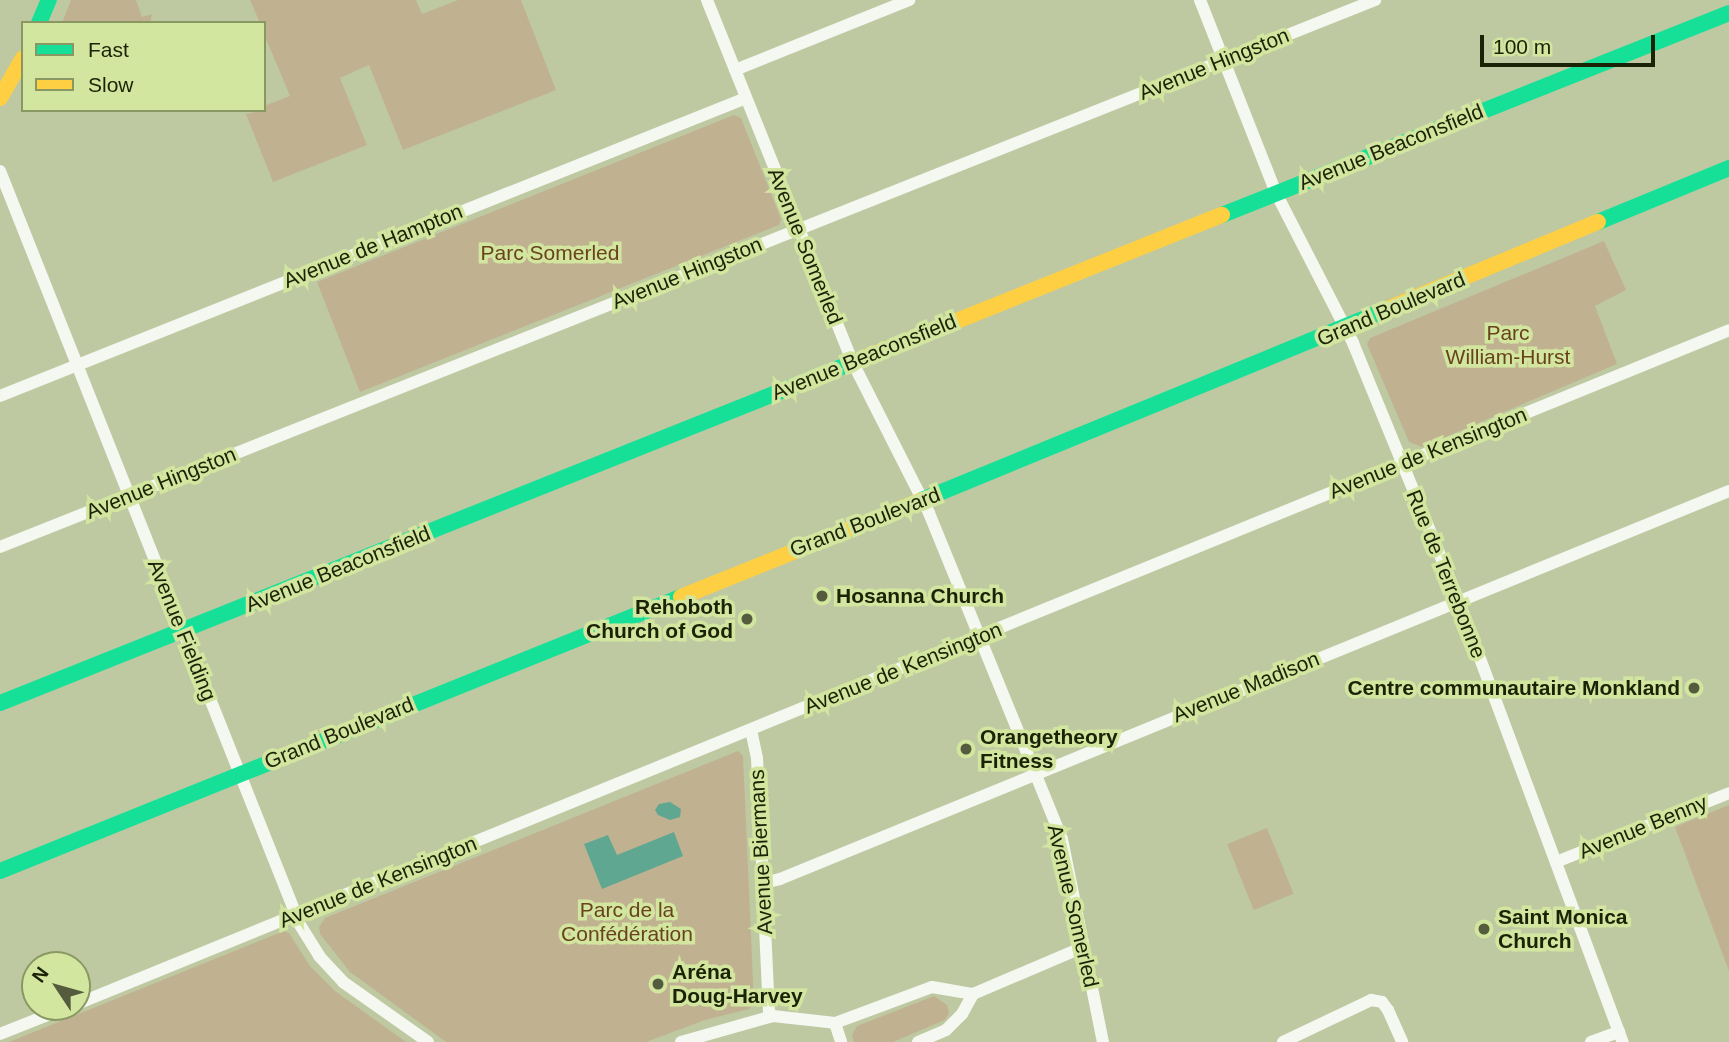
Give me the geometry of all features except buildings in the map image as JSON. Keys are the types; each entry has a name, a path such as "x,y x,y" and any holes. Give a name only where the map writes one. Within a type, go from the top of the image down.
{"street":[{"path":"40,21 49,0"},
{"name":"Avenue Somerled","path":"707,0 852,361 922,499 981,636 1062,839 1103,1042"},
{"path":"735,69 909,0"},
{"name":"Rue de Terrebonne","path":"1199,0 1276,194 1346,328 1459,602 1621,1037"},
{"name":"Avenue Hingston","path":"0,547 1375,0"},
{"name":"Avenue Beaconsfield","path":"0,703 1729,13"},
{"path":"0,98 21,61"},
{"name":"Avenue de Hampton","path":"0,396 746,98"},
{"name":"Grand Boulevard","path":"0,871 1346,328 1729,168"},
{"name":"Avenue Fielding","path":"0,171 296,915 313,948 343,982 428,1042"},
{"name":"Avenue de Kensington","path":"91,997 1729,330"},
{"name":"Avenue Madison","path":"764,883 780,879 1036,772 1729,491"},
{"name":"Avenue Biermans","path":"751,730 757,758 769,1017"},
{"name":"Avenue Benny","path":"1556,862 1729,793"},
{"path":"681,1042 782,1015 835,1023 932,987 973,994 1083,947"},
{"path":"918,1042 946,1030 962,1014 973,994"},
{"path":"1283,1042 1371,1000 1382,1002 1402,1042"},
{"path":"0,1034 33,1021"},
{"path":"835,1023 841,1042"},
{"path":"1591,1042 1621,1037"}],"green space":[{"path":"71,0 136,0 142,17 152,14 150,21 63,21"},
{"path":"250,0 416,0 422,14 458,0 521,0 556,90 403,150 369,65 340,78 367,145 273,182 246,114 266,112 266,105 290,96 266,39 266,21 259,21"},
{"name":"Parc Somerled","path":"734,115 741,118 781,219 779,225 360,392 317,282"},
{"name":"Parc William-Hurst","path":"1604,241 1626,290 1595,306 1617,364 1422,447 1409,442 1367,344 1370,338"},
{"name":"Parc de la Confédération","path":"738,751 743,756 754,1003 749,1009 705,1020 646,1042 446,1042 350,972 320,934 319,927 325,918"},
{"path":"1729,805 1729,971 1675,827"},
{"path":"1267,828 1294,894 1254,910 1227,844"},
{"path":"284,931 289,933 310,966 335,991 406,1042 9,1042 61,1021 91,1021 91,1009"},
{"path":"934,996 947,1005 949,1013 945,1020 893,1042 854,1042 852,1035 857,1026"}],"water":[{"path":"670,802 681,809 680,817 670,820 658,815 655,810 659,804"},
{"path":"674,832 683,856 602,889 584,844 608,835 617,855"}],"traffic: fast":[{"path":"40,21 49,0"},
{"path":"1222,215 1729,13"},
{"path":"1598,222 1729,168"},
{"path":"922,500 1390,308"},
{"path":"0,703 859,360"},
{"path":"0,871 681,597"}],"traffic: slow":[{"path":"0,98 21,61"},
{"path":"859,360 1222,215"},
{"path":"1390,308 1598,222"},
{"path":"681,597 922,500"}],"place":[{"name":"Hosanna Church","path":"822,596"},
{"name":"Rehoboth Church of God","path":"747,619"},
{"name":"Centre communautaire Monkland","path":"1694,688"},
{"name":"Orangetheory Fitness","path":"966,749"},
{"name":"Saint Monica Church","path":"1484,929"},
{"name":"Aréna Doug-Harvey","path":"658,984"}]}
